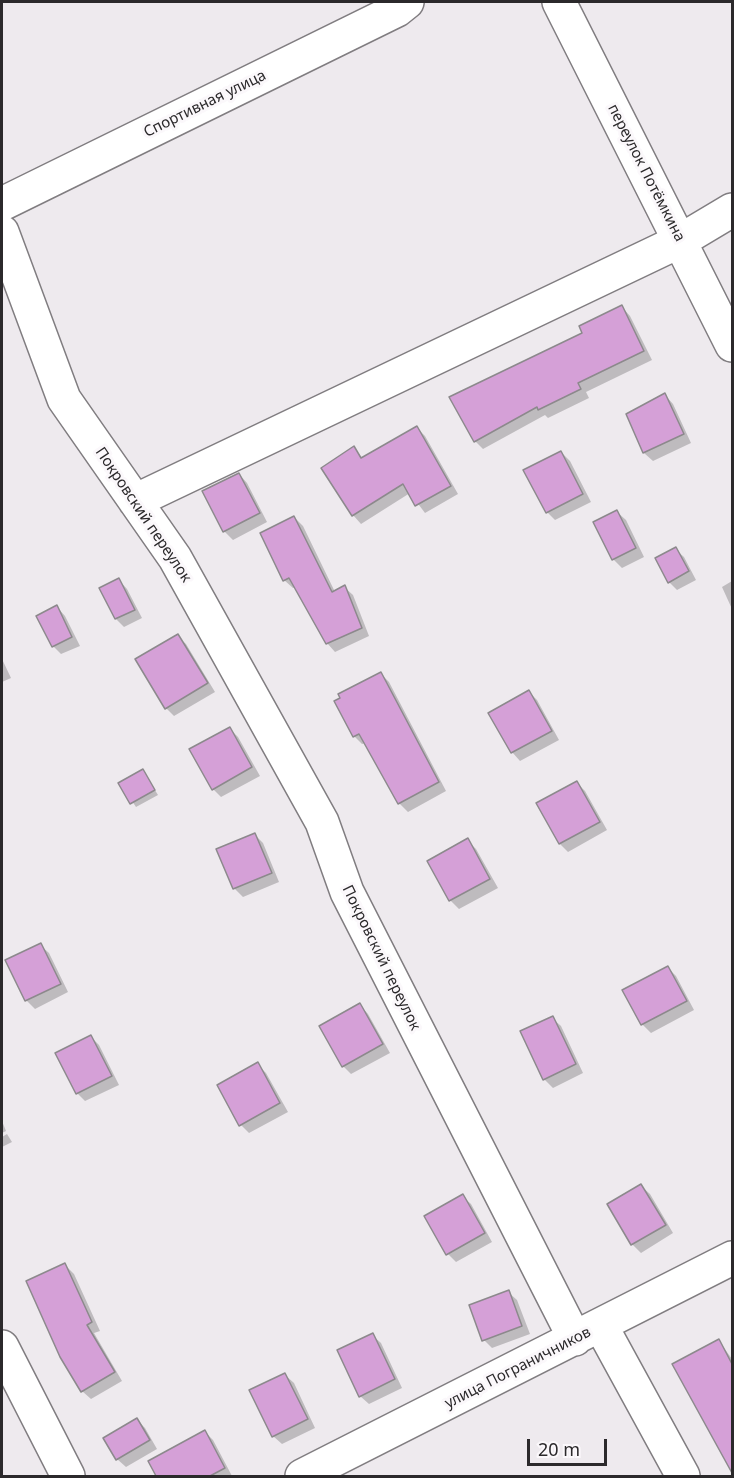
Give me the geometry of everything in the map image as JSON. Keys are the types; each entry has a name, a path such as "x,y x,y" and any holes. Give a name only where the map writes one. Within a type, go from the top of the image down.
{"street":[{"name":"Спортивная улица","path":"2,204 397,10 407,2"},
{"name":"переулок Потёмкина","path":"559,2 732,345"},
{"path":"135,501 680,241 732,210"},
{"name":"Покровский переулок","path":"2,232 64,399 176,558 322,822 347,892 588,1333 682,1476"},
{"name":"улица Пограничников","path":"302,1476 732,1258"},
{"path":"2,1347 68,1476"}],"building":[{"path":"622,305 644,351 578,383 581,389 538,410 537,407 474,442 449,397 582,333 579,326"},
{"path":"665,393 684,434 643,453 626,414"},
{"path":"417,426 451,486 415,506 403,484 352,516 321,468 354,446 361,458"},
{"path":"561,451 583,494 546,513 523,470"},
{"path":"239,473 260,513 223,532 202,491"},
{"path":"617,510 636,548 612,560 593,522"},
{"path":"294,516 332,592 345,585 362,628 326,644 289,578 283,581 260,533"},
{"path":"676,547 689,571 668,583 655,558"},
{"path":"119,578 135,610 115,619 99,588"},
{"path":"57,605 72,637 52,647 36,616"},
{"path":"178,634 208,683 165,709 135,659"},
{"path":"381,672 439,782 398,804 359,734 353,737 334,701 340,698 338,694"},
{"path":"529,690 552,731 511,753 488,713"},
{"path":"230,727 252,767 212,790 189,749"},
{"path":"143,769 155,790 130,804 118,783"},
{"path":"577,781 600,822 559,844 536,803"},
{"path":"255,833 272,873 233,889 216,849"},
{"path":"468,838 490,879 449,901 427,861"},
{"path":"41,943 61,984 25,1001 5,960"},
{"path":"668,966 687,1001 641,1025 622,990"},
{"path":"360,1003 383,1044 342,1067 319,1026"},
{"path":"553,1016 576,1064 543,1080 520,1031"},
{"path":"91,1035 112,1076 76,1094 55,1053"},
{"path":"258,1062 280,1103 239,1126 217,1085"},
{"path":"641,1184 666,1225 631,1245 607,1204"},
{"path":"463,1194 485,1233 446,1255 424,1216"},
{"path":"65,1263 92,1322 87,1325 115,1372 81,1392 60,1357 26,1281"},
{"path":"509,1290 522,1326 482,1341 469,1305"},
{"path":"373,1333 395,1379 359,1397 337,1350"},
{"path":"719,1339 732,1364 732,1473 672,1364"},
{"path":"285,1373 308,1419 272,1437 249,1390"},
{"path":"137,1418 150,1440 116,1460 103,1438"},
{"path":"205,1430 225,1468 210,1476 156,1476 148,1461"}]}
